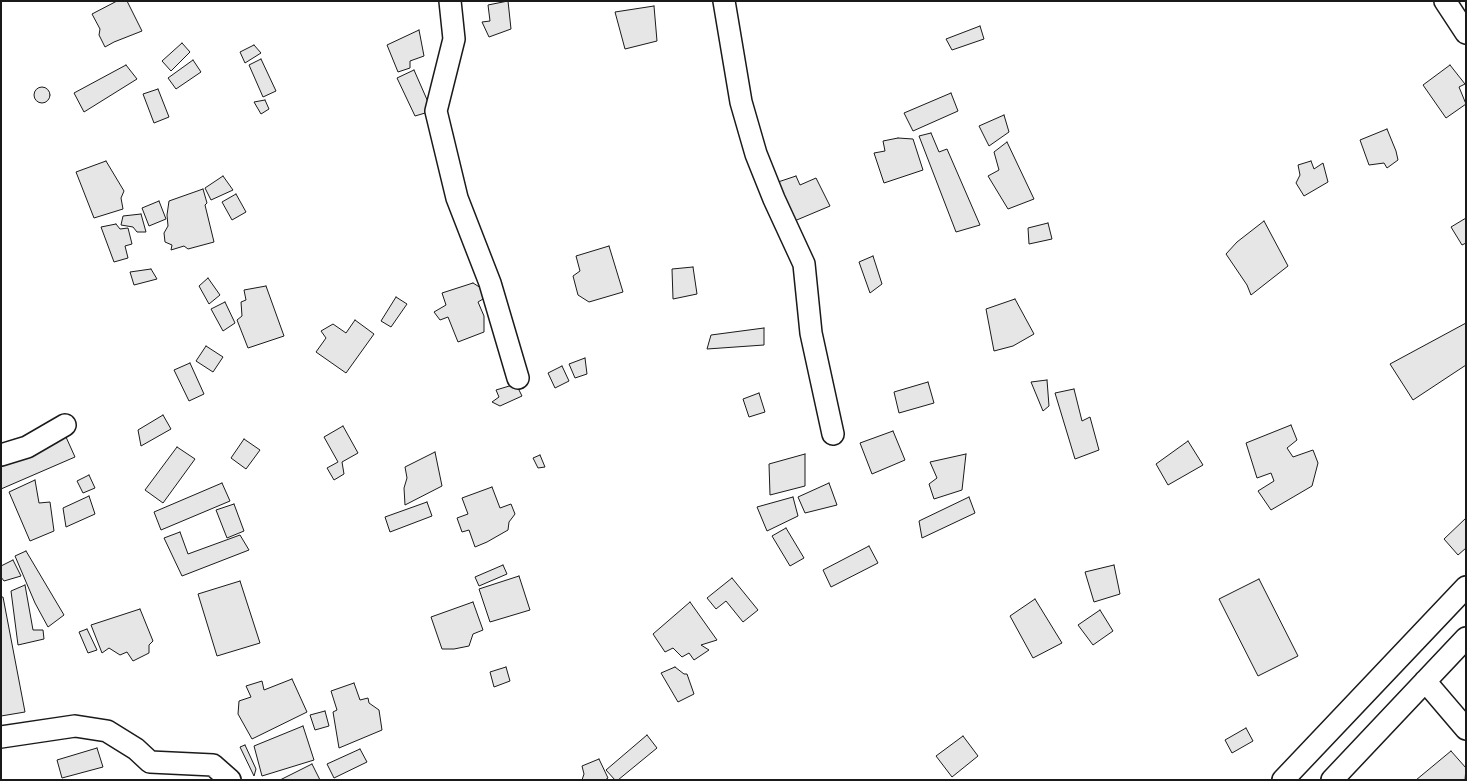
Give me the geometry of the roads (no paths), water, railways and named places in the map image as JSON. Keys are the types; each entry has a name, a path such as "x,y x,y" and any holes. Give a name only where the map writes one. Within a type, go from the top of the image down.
{"street":[{"path":"450,1 454,39 436,111 457,198 490,284 518,378"},
{"path":"724,1 741,102 751,137 774,199 804,264 810,333 833,434"},
{"path":"1445,1 1466,33"},
{"path":"1,455 27,446 65,425"},
{"path":"1282,780 1466,588"},
{"path":"1332,780 1466,638"},
{"path":"1425,681 1466,729"},
{"path":"1,737 75,726 107,731 136,749 150,762 213,764 230,780"}]}
